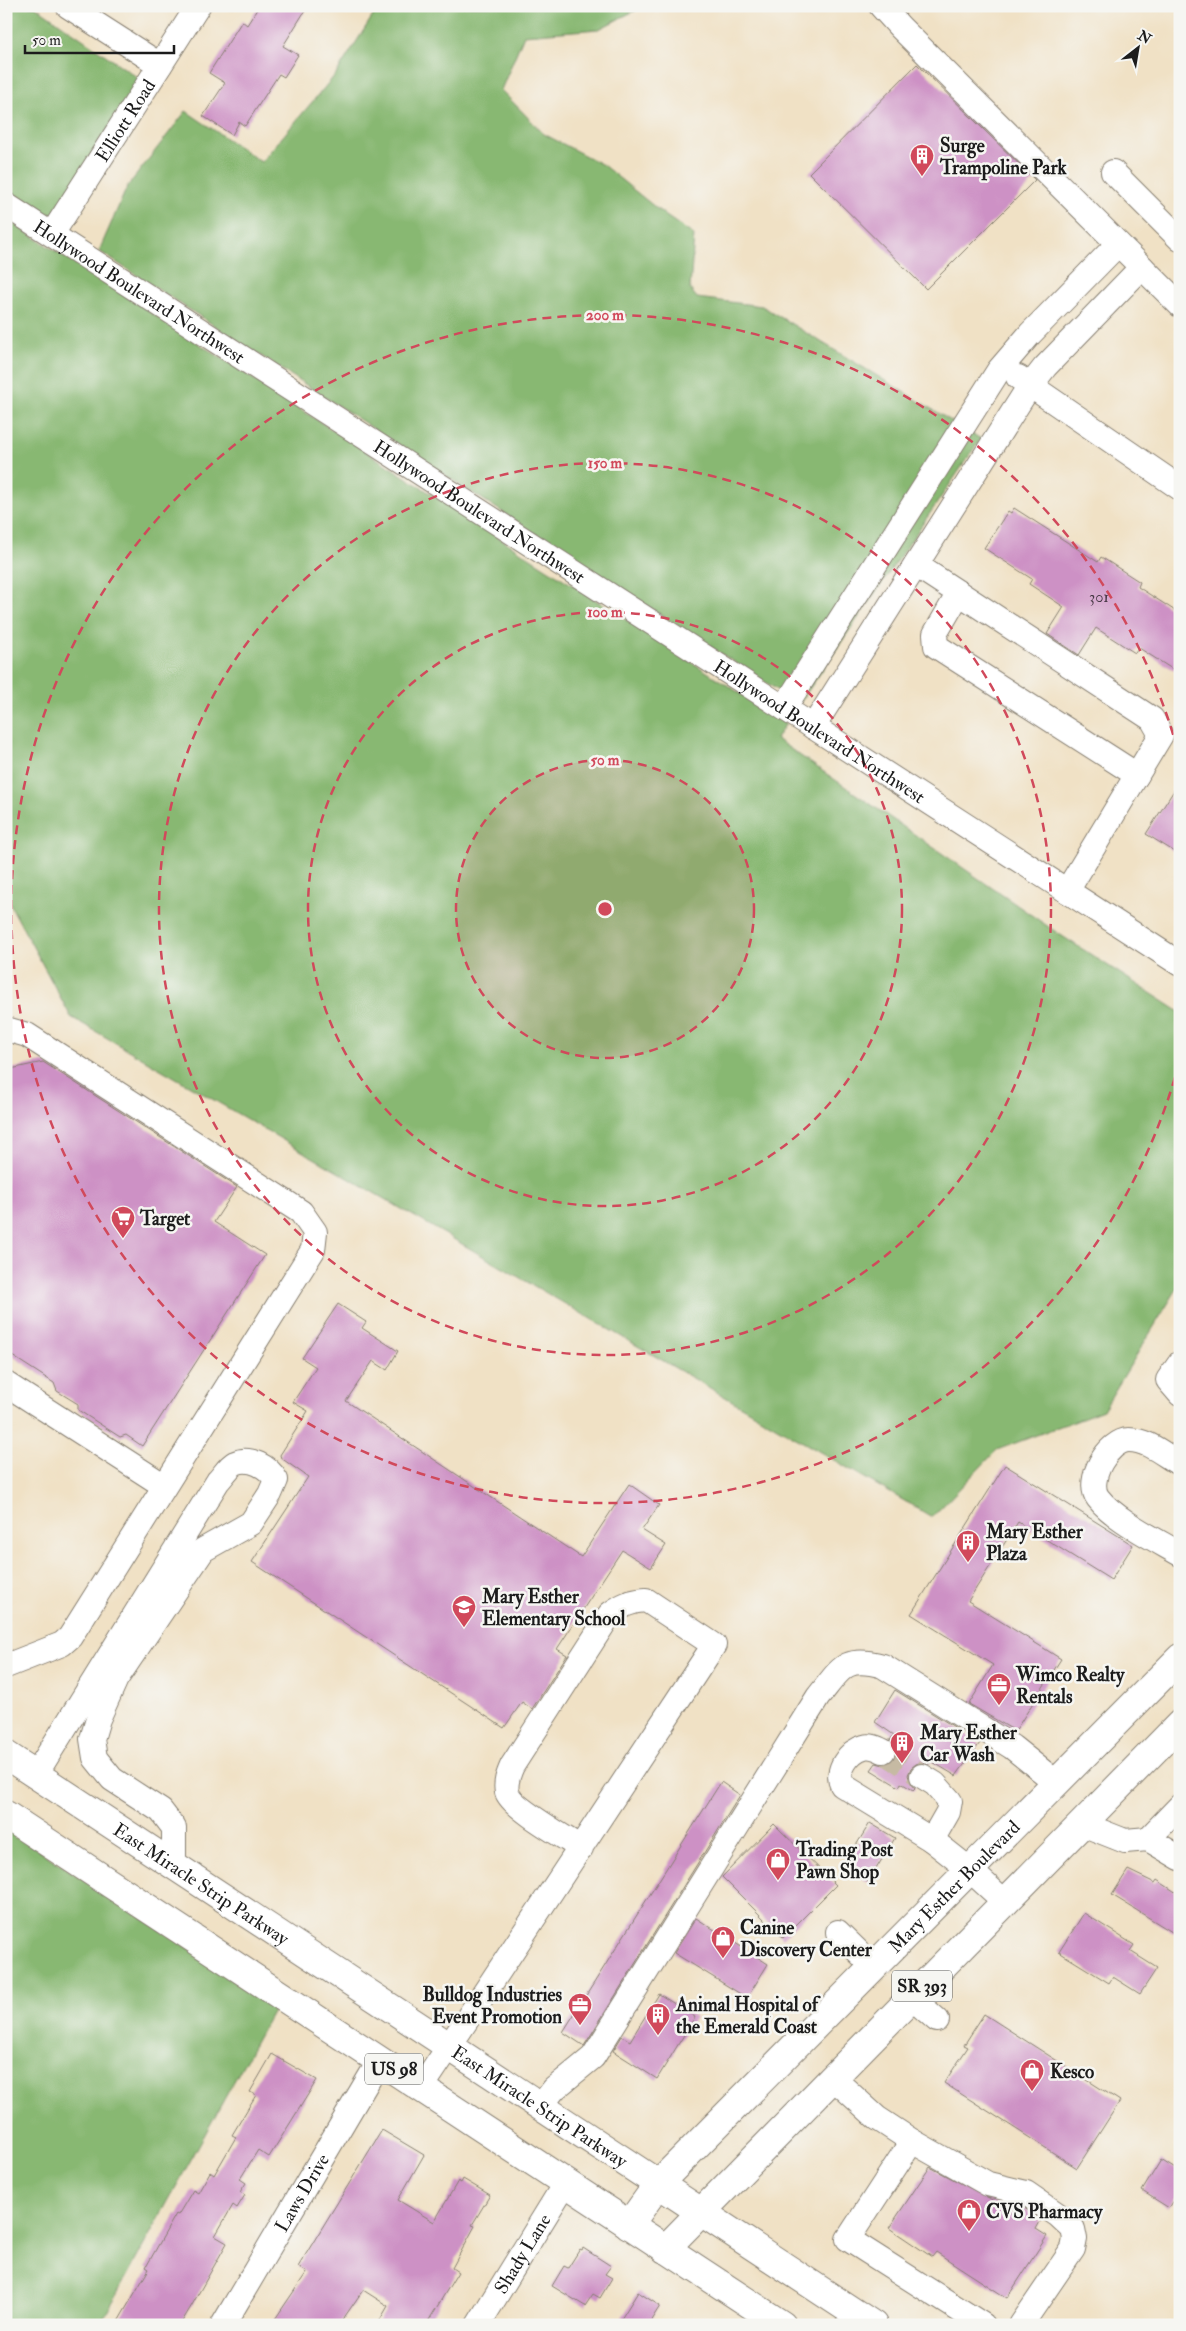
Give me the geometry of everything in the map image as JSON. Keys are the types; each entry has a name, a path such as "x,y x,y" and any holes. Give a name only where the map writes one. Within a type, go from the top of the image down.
{"main road":[{"name":"Mary Esther Boulevard","path":"629,2225 659,2184 1180,1658"},
{"name":"SR 393","path":"665,2249 700,2211 1180,1724"},
{"name":"East Miracle Strip Parkway","path":"6,1755 873,2325"},
{"name":"US 98","path":"6,1815 782,2325"}],"street":[{"path":"68,6 160,65"},
{"name":"Elliott Road","path":"52,234 198,6"},
{"path":"881,6 1180,305"},
{"path":"1112,172 1180,239"},
{"name":"Hollywood Boulevard Northwest","path":"6,205 1180,964"},
{"path":"784,708 1002,366 1030,334 1118,244"},
{"path":"813,727 1030,386 1045,367 1142,267"},
{"path":"1002,366 1180,488"},
{"path":"916,565 1152,719 1162,735 1067,891"},
{"path":"959,593 935,634 936,646 1138,775"},
{"path":"6,1029 27,1035 301,1212 315,1232 313,1250 163,1485 70,1637 62,1644 6,1666"},
{"path":"1180,1362 1168,1380 1180,1394"},
{"path":"6,1384 163,1485"},
{"path":"1180,1464 1142,1442 1127,1440 1118,1442 1106,1455 1093,1478 1093,1490 1112,1512 1180,1554"},
{"path":"36,1774 218,1481 234,1464 245,1461 256,1463 271,1472 276,1480 270,1494 251,1523 203,1550 122,1671 98,1719 92,1739 95,1758 112,1779 161,1811 174,1828 174,1865"},
{"path":"422,2088 581,1848 714,1645 646,1600 635,1600 622,1605 610,1614 506,1778 507,1794 519,1808 581,1848"},
{"path":"541,2106 554,2088 593,2057 818,1697 836,1675 850,1662 864,1661 883,1666 1012,1747 1057,1783"},
{"path":"884,1751 874,1747 864,1747 854,1752 840,1771 839,1778 842,1784 932,1840 970,1870 1005,1902"},
{"path":"922,1776 935,1784 947,1795 950,1801 948,1812 932,1840"},
{"path":"1148,1839 1180,1806"},
{"path":"1082,1824 1125,1841 1148,1839 1180,1858"},
{"path":"838,1932 874,1967"},
{"path":"911,1997 937,2020"},
{"name":"Laws Drive","path":"223,2325 380,2060"},
{"path":"832,2077 876,2118 912,2141 988,2184 1026,2193 1073,2228 1075,2239 1073,2249 1020,2325"},
{"path":"912,2141 848,2239 983,2325"},
{"name":"Shady Lane","path":"478,2325 566,2182"}],"green space":[{"path":"6,6 35,6 140,79 50,219 6,191"},
{"path":"379,6 644,6 599,29 524,35 501,90 544,134 603,165 666,216 694,235 690,289 697,298 762,306 981,439 799,704 99,251 127,187 186,111 261,162 336,74"},
{"path":"6,219 786,723 776,739 1059,934 1180,1012 1180,1284 1103,1410 997,1450 932,1517 71,1017 6,897"},
{"path":"6,1829 276,2005 100,2325 6,2325"}],"building":[{"path":"259,6 308,6 283,46 298,55 284,77 279,74 245,126 239,122 232,135 203,116 225,83 209,73 242,21 247,25"},
{"name":"Surge Trampoline Park","path":"917,64 1035,180 926,289 809,173"},
{"path":"1014,508 1098,562 1101,557 1140,582 1138,587 1180,614 1180,674 1139,648 1135,653 1096,628 1079,655 1047,634 1064,607 1029,584 1032,579 984,548 1008,511 1011,513"},
{"path":"1180,781 1180,855 1146,834"},
{"name":"Target","path":"43,1062 237,1187 214,1222 265,1255 142,1446 126,1435 120,1437 78,1410 78,1404 57,1391 54,1383 6,1352 6,1070"},
{"path":"338,1304 366,1322 362,1328 398,1351 387,1370 373,1361 346,1401 581,1557 629,1484 659,1505 642,1530 666,1545 651,1568 622,1550 557,1649 567,1655 532,1709 522,1702 504,1728 252,1562 308,1477 281,1458 280,1455 308,1411 293,1402 316,1367 302,1358"},
{"name":"Mary Esther Plaza","path":"1005,1465 1133,1545 1111,1580 1018,1522 968,1601 1061,1659 1015,1731 969,1704 993,1665 911,1614"},
{"path":"895,1690 980,1743 956,1776 931,1761 929,1764 923,1762 916,1764 911,1768 908,1775 910,1782 915,1788 913,1790 901,1783 899,1787 871,1770 876,1763 884,1765 891,1762 895,1757 897,1750 890,1740 894,1735 875,1722"},
{"path":"721,1782 740,1795 584,2046 563,2032"},
{"path":"870,1823 895,1838 868,1882 843,1866"},
{"name":"Trading Post Pawn Shop","path":"774,1824 836,1885 783,1938 722,1877"},
{"path":"1128,1870 1155,1883 1157,1880 1180,1895 1180,1937 1112,1895"},
{"path":"1084,1913 1134,1945 1130,1951 1157,1968 1140,1994 1113,1977 1109,1983 1059,1952"},
{"name":"Canine Discovery Center","path":"696,1918 768,1964 747,1998 674,1953"},
{"name":"Animal Hospital of the Emerald Coast","path":"659,1994 695,2017 657,2079 613,2051 622,2036 630,2041"},
{"name":"Kesco","path":"984,2014 1120,2101 1077,2168 944,2083 968,2047 964,2045"},
{"path":"272,2054 317,2080 269,2157 258,2150 240,2179 246,2183 240,2192 245,2195 237,2208 233,2205 215,2236 227,2243 192,2305 180,2325 116,2325 149,2269 146,2267 176,2214 178,2215 193,2190 198,2193 210,2172 214,2175 236,2137 232,2135 256,2095 250,2092"},
{"path":"382,2130 424,2155 398,2200 434,2222 458,2181 461,2183 463,2179 490,2195 472,2225 475,2226 452,2268 458,2272 426,2325 377,2325 388,2306 363,2290 339,2325 271,2325 307,2272 298,2267"},
{"path":"1161,2160 1180,2172 1180,2191 1169,2208 1142,2191"},
{"name":"CVS Pharmacy","path":"930,2167 989,2198 1017,2217 1023,2207 1041,2220 1036,2229 1047,2236 1007,2298 936,2252 932,2257 889,2228"},
{"path":"583,2248 611,2266 605,2274 612,2278 600,2298 593,2294 585,2306 552,2286 564,2266 568,2268 580,2249 582,2250"},
{"path":"638,2292 660,2306 648,2325 630,2325 621,2319"}],"tunnel":[{"path":"883,1751 922,1776"}],"place":[{"name":"Surge Trampoline Park","path":"922,177"},
{"name":"Target","path":"123,1239"},
{"name":"Mary Esther Plaza","path":"968,1563"},
{"name":"Mary Esther Elementary School","path":"464,1628"},
{"name":"Wimco Realty Rentals","path":"999,1706"},
{"name":"Mary Esther Car Wash","path":"902,1764"},
{"name":"Trading Post Pawn Shop","path":"778,1881"},
{"name":"Canine Discovery Center","path":"723,1959"},
{"name":"Bulldog Industries Event Promotion","path":"580,2026"},
{"name":"Animal Hospital of the Emerald Coast","path":"658,2036"},
{"name":"Kesco","path":"1032,2092"},
{"name":"CVS Pharmacy","path":"969,2232"}]}
